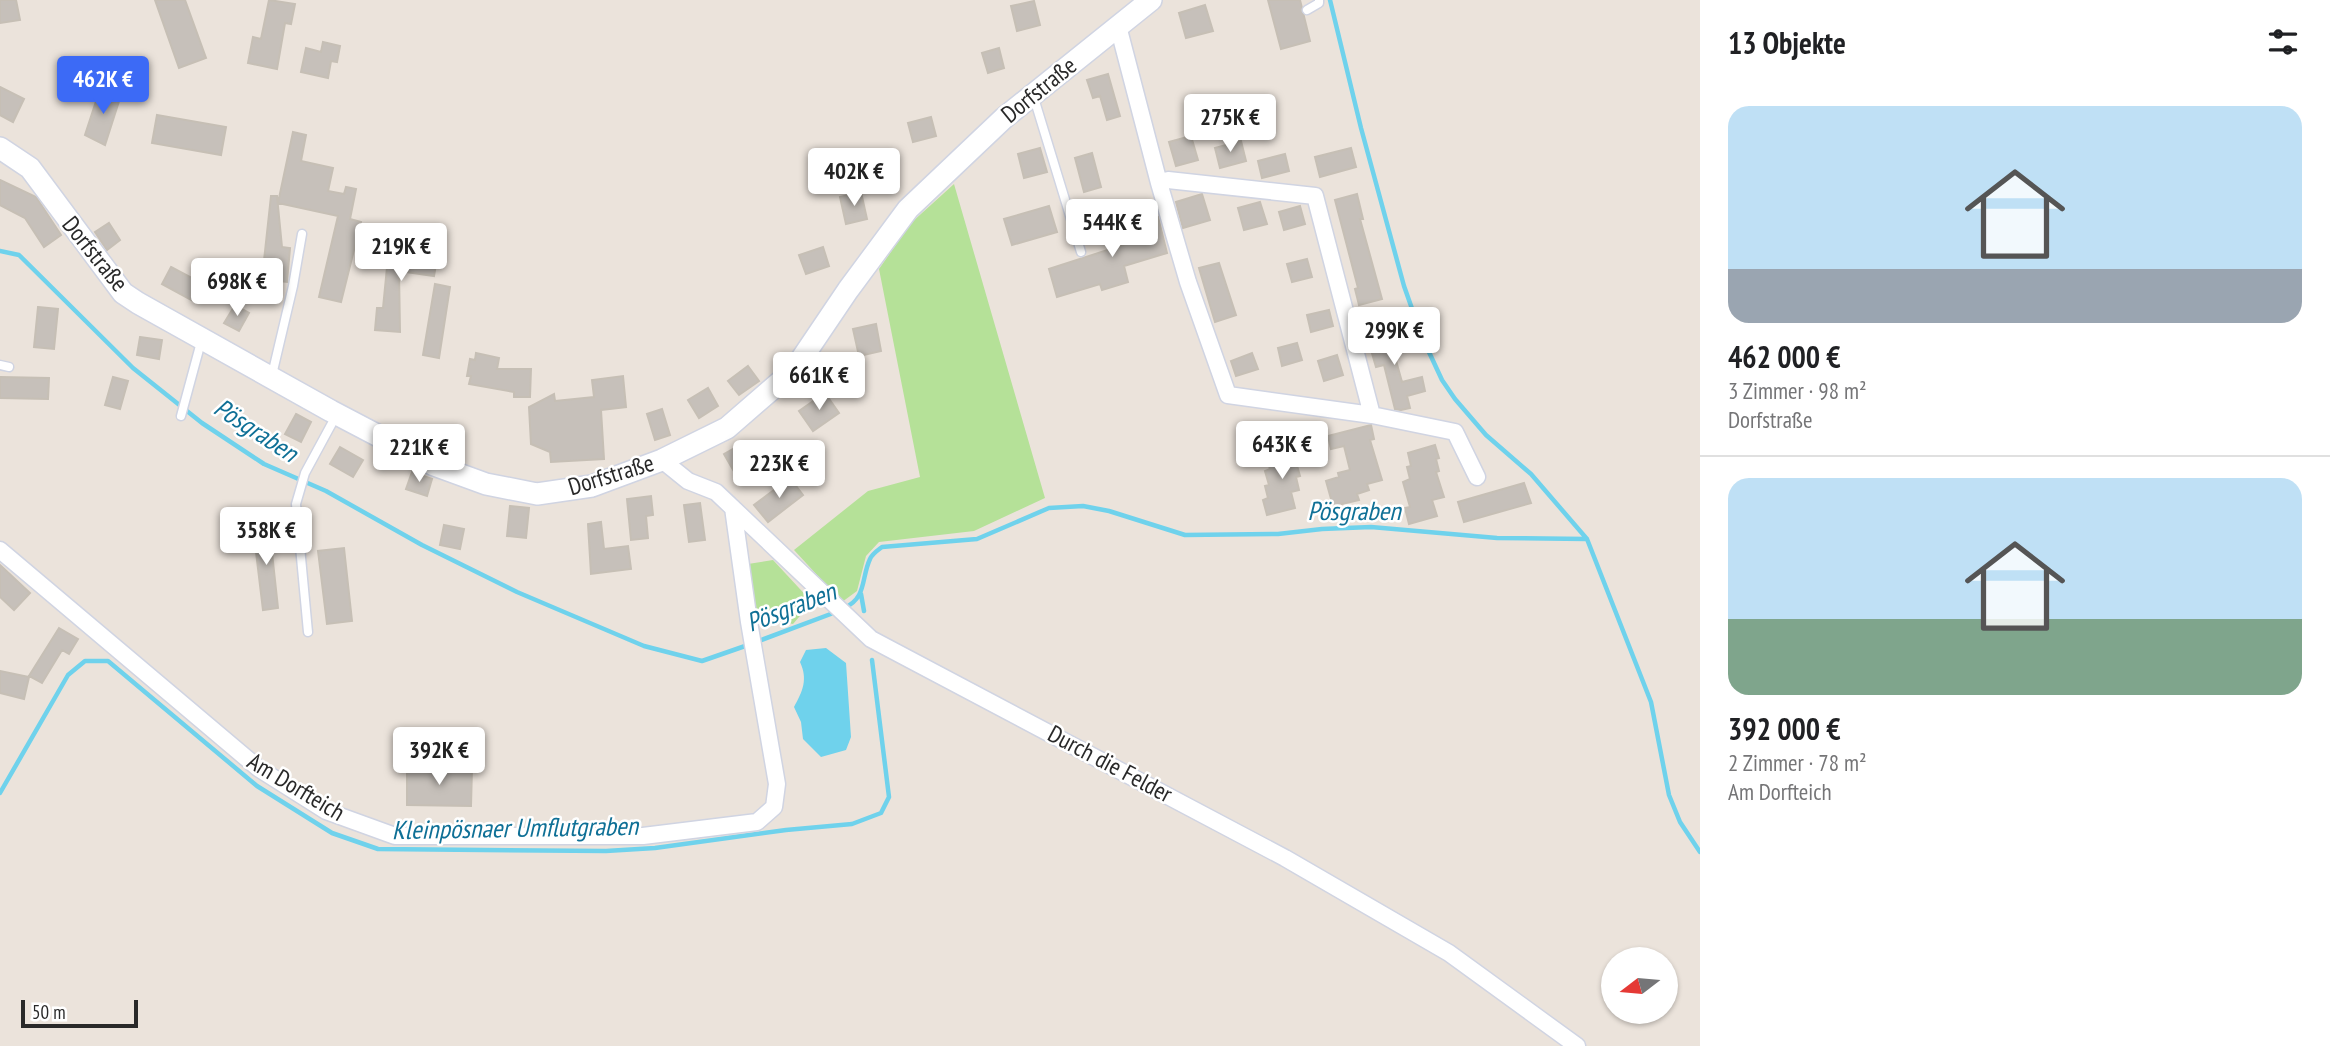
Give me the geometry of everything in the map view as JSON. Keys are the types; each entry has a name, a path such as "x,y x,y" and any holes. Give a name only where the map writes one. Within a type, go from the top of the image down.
{"street":[{"name":"Dorfstraße","path":"0,148 30,168 123,293 271,378 434,465 486,484 537,494 592,486 663,460 727,428 794,370 848,290 908,209 1004,118 1151,0"},
{"path":"1118,26 1158,183 1188,282 1228,394 1372,415 1455,432 1477,477"},
{"path":"1158,183 1168,180 1315,196 1372,415"},
{"name":"Durch die Felder","path":"663,460 688,481 716,492 871,639 1285,858 1449,953 1577,1046"},
{"name":"Am Dorfteich","path":"0,550 258,768 326,811 395,836 643,836 757,822 774,807 777,784 749,622 733,508"}],"lane":[{"path":"1307,10 1320,3 1319,0"},
{"path":"1033,95 1081,253"},
{"path":"271,378 293,286 302,234"},
{"path":"181,416 202,339"},
{"path":"308,632 296,522 299,492 304,473 337,414"}],"green space":[{"path":"954,184 1045,498 974,531 879,542 866,556 857,591 842,602 794,550 868,491 920,477 879,269 911,223"},
{"path":"773,560 812,602 793,624 755,617 748,564"}],"water":[{"path":"826,648 846,663 851,737 846,750 821,757 803,739 801,722 794,707 803,685 804,674 800,662 806,650"}],"building":[{"path":"0,0 16,0 20,20 0,23"},
{"path":"155,0 185,0 206,58 179,68"},
{"path":"269,0 295,4 291,24 285,23 277,69 248,63 253,37 261,39"},
{"path":"1268,0 1300,0 1310,41 1281,49"},
{"path":"1034,1 1040,25 1017,31 1011,6"},
{"path":"1205,5 1213,31 1186,38 1179,13"},
{"path":"323,42 340,46 337,62 331,61 328,78 301,72 306,48 321,52"},
{"path":"999,48 1004,68 988,73 982,53"},
{"path":"1108,74 1120,116 1107,120 1100,96 1093,98 1087,80"},
{"path":"0,87 24,99 13,122 0,115"},
{"path":"100,89 121,95 105,145 85,135"},
{"path":"157,115 226,127 221,155 152,143"},
{"path":"931,117 936,136 913,142 908,123"},
{"path":"293,132 306,135 301,161 333,168 328,191 344,194 346,187 356,189 350,219 361,222 341,302 319,297 338,216 278,203"},
{"path":"1191,136 1198,160 1176,166 1169,142"},
{"path":"1241,141 1246,161 1220,168 1215,148"},
{"path":"1040,148 1047,172 1024,178 1018,154"},
{"path":"1351,148 1356,167 1320,177 1315,157"},
{"path":"891,153 897,170 876,177 870,161"},
{"path":"1092,153 1101,187 1084,192 1075,158"},
{"path":"1285,154 1289,171 1262,178 1258,161"},
{"path":"0,180 36,197 61,235 44,247 25,218 0,205"},
{"path":"861,192 867,219 846,224 840,197"},
{"path":"1202,194 1210,220 1183,228 1176,202"},
{"path":"1357,194 1363,219 1360,219 1382,299 1359,305 1355,289 1358,288 1335,200"},
{"path":"271,196 277,196 282,247 290,248 287,282 262,279"},
{"path":"1260,202 1267,224 1244,230 1238,208"},
{"path":"1049,206 1057,232 1012,245 1004,219"},
{"path":"1300,206 1305,224 1284,230 1279,212"},
{"path":"1133,212 1137,223 1158,217 1167,253 1124,266 1128,282 1102,290 1100,284 1057,297 1049,269 1126,244 1118,217"},
{"path":"109,223 120,240 107,250 95,232"},
{"path":"389,247 438,253 434,276 399,271 400,332 375,330 377,308 383,308"},
{"path":"823,247 829,266 806,274 799,255"},
{"path":"1307,259 1312,277 1292,282 1287,264"},
{"path":"1219,263 1236,315 1215,322 1199,268"},
{"path":"171,267 203,284 193,301 162,284"},
{"path":"435,284 450,287 439,358 423,355"},
{"path":"235,305 249,313 239,331 224,323"},
{"path":"38,307 58,309 54,349 34,347"},
{"path":"1329,310 1333,326 1311,332 1307,315"},
{"path":"1397,320 1401,335 1390,339 1402,382 1422,377 1425,391 1407,396 1410,408 1401,410 1395,409 1384,365 1376,367 1369,343 1382,339 1378,326"},
{"path":"876,324 881,351 859,356 853,329"},
{"path":"140,337 162,340 159,359 137,355"},
{"path":"1297,343 1302,360 1282,366 1278,348"},
{"path":"476,353 499,358 497,369 531,369 530,397 514,397 514,392 469,384 471,376 467,376 470,359 475,360"},
{"path":"1252,353 1258,369 1236,376 1231,361"},
{"path":"1337,355 1343,375 1324,381 1318,361"},
{"path":"748,366 759,381 739,395 728,381"},
{"path":"623,376 626,407 601,410 604,459 551,462 550,452 531,444 529,407 554,394 555,401 594,397 592,380"},
{"path":"0,377 49,378 48,399 0,398"},
{"path":"113,377 128,381 120,409 105,405"},
{"path":"708,388 718,406 699,418 688,400"},
{"path":"825,393 839,413 813,431 799,411"},
{"path":"662,409 670,435 655,440 647,414"},
{"path":"296,414 311,422 301,442 285,434"},
{"path":"1371,425 1374,439 1370,440 1382,480 1367,484 1369,490 1357,494 1359,500 1333,506 1326,481 1339,477 1338,473 1350,470 1344,446 1331,449 1328,436"},
{"path":"745,442 757,463 736,475 724,454"},
{"path":"1435,445 1439,458 1436,459 1439,471 1436,472 1444,497 1432,500 1437,516 1409,524 1405,508 1410,507 1403,482 1410,479 1408,453"},
{"path":"340,447 363,460 353,477 330,464"},
{"path":"1296,447 1300,476 1296,477 1299,490 1291,492 1295,508 1267,515 1263,500 1268,498 1265,486 1269,485 1265,471 1270,469 1266,455"},
{"path":"412,472 432,479 427,496 406,489"},
{"path":"790,478 803,495 768,522 754,505"},
{"path":"1524,483 1531,503 1464,522 1458,502"},
{"path":"651,496 653,515 646,516 648,538 631,540 627,499"},
{"path":"700,503 705,540 689,542 684,505"},
{"path":"510,506 529,508 526,538 507,536"},
{"path":"601,522 604,549 628,546 631,569 591,574 588,524"},
{"path":"269,525 278,608 263,610 253,527"},
{"path":"444,525 464,529 460,549 440,545"},
{"path":"344,548 352,621 327,624 318,551"},
{"path":"0,565 30,593 14,610 0,597"},
{"path":"59,628 78,639 69,654 62,650 42,683 29,676"},
{"path":"0,671 29,677 24,699 0,693"},
{"path":"407,768 472,768 471,806 407,805"}],"waterway":[{"path":"1330,0 1404,286 1422,337 1442,380 1455,399 1486,435 1531,474 1587,539 1651,702 1669,795 1680,822 1700,852"},
{"name":"Pösgraben","path":"0,251 19,255 133,368 202,423 264,464 326,491 422,545 517,592 644,646 702,661 748,645"},
{"name":"Pösgraben","path":"844,608 857,599 870,559 882,547 977,539 1049,508 1083,506 1109,511 1185,535 1278,534 1371,527 1497,538 1587,539"},
{"name":"Kleinpösnaer Umflutgraben","path":"861,594 864,611"},
{"name":"Pösgraben","path":"756,642 836,612"},
{"name":"Kleinpösnaer Umflutgraben","path":"0,793 68,675 85,661 108,661 257,786 332,833 378,849 606,851 655,848 852,824 881,813 889,797 872,660"}]}
